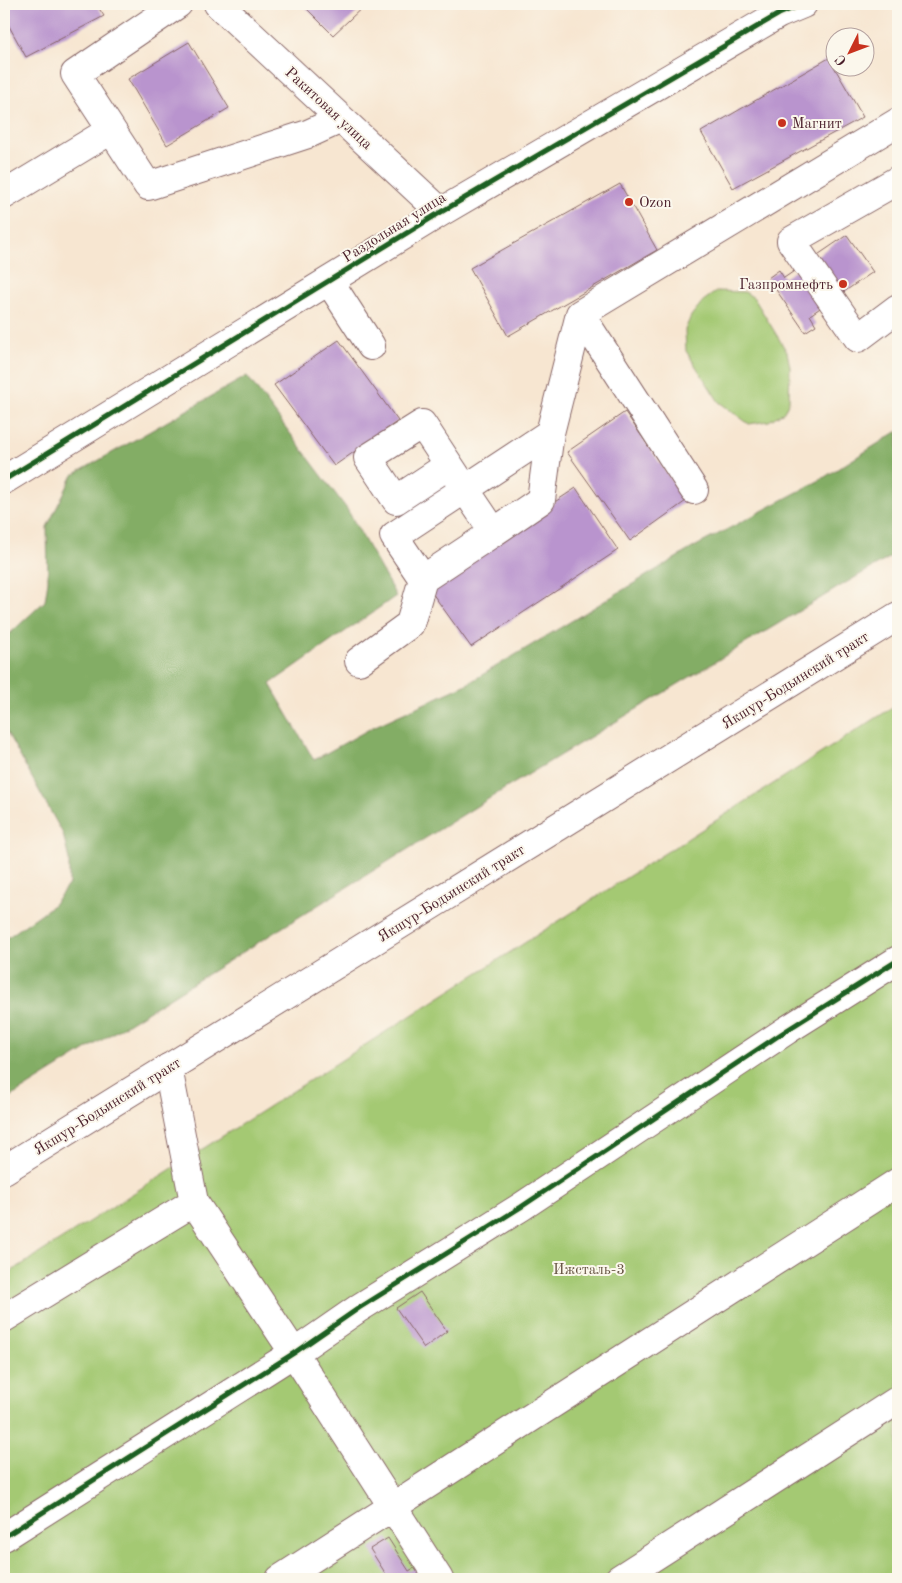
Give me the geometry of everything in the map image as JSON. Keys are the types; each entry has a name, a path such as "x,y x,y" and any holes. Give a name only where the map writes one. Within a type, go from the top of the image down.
{"street":[{"path":"178,4 75,74 148,186 308,134 341,119"},
{"name":"Ракитовая улица","path":"218,4 441,212"},
{"name":"Раздольная улица","path":"4,480 441,212 784,7"},
{"path":"359,661 410,624 423,579 541,500 550,433 580,314 898,122"},
{"path":"4,196 112,130"},
{"path":"898,180 791,241 858,338 898,308"},
{"path":"329,282 372,346"},
{"path":"580,314 694,490"},
{"path":"423,579 394,536 550,433"},
{"path":"450,465 494,532"},
{"name":"Якшур-Бодьинский тракт","path":"4,1170 898,616"},
{"path":"4,1537 294,1353 359,1308 521,1207 787,1030 898,960"},
{"path":"168,1068 194,1202 294,1353 439,1579"},
{"path":"280,1579 898,1182"},
{"path":"4,1318 194,1202"},
{"path":"619,1579 898,1400"}],"green space":[{"path":"717,291 745,292 754,298 787,352 790,367 789,401 784,412 769,421 749,424 719,402 686,351 685,330 691,316 703,301"},
{"path":"247,376 347,509 396,596 270,684 314,760 373,727 467,684 694,547 820,480 898,431 898,553 506,788 4,1101 4,940 52,906 69,884 69,860 63,834 4,727 4,639 45,601 48,581 47,527 73,475"},
{"name":"Ижсталь-3","path":"898,704 898,1579 4,1579 4,1276"}],"building":[{"path":"5,4 96,4 104,16 26,57 4,17"},
{"path":"302,4 366,4 333,35"},
{"path":"189,42 229,108 167,145 128,79"},
{"path":"824,61 824,78 841,78 863,117 733,188 701,132"},
{"path":"620,184 657,250 508,336 470,268"},
{"path":"847,235 873,272 810,315 816,325 805,332 768,278 779,270 784,278"},
{"path":"339,340 398,421 334,466 274,385"},
{"path":"625,412 686,501 630,541 567,452"},
{"path":"576,488 618,550 471,647 427,586"},
{"path":"420,1292 447,1331 424,1348 396,1308"},
{"path":"388,1538 409,1571 416,1567 423,1579 389,1579 370,1549"}],"cycle path":[{"path":"4,480 441,212 779,14 803,4"},
{"path":"4,1537 294,1353 359,1308 521,1207 787,1030 898,960"}],"place":[{"name":"Магнит","path":"782,123"},
{"name":"Ozon","path":"629,202"},
{"name":"Газпромнефть","path":"843,284"}]}
